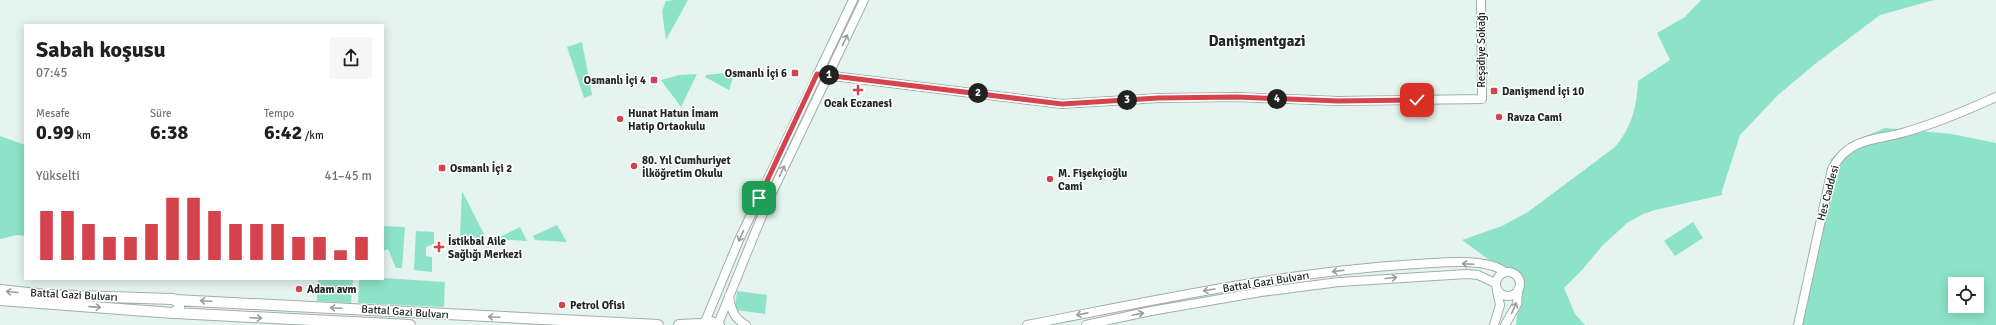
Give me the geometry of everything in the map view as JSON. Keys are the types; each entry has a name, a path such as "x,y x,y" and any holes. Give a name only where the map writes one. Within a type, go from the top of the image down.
{"main road":[{"name":"Battal Gazi Bulvarı","path":"0,290 47,295 658,325"},
{"name":"Battal Gazi Bulvarı","path":"0,300 173,313 410,325"},
{"path":"173,300 166,306 173,313"},
{"path":"679,325 702,324 712,321 719,324"}],"street":[{"path":"702,324 739,240 853,0"},
{"path":"719,324 768,201 864,0"},
{"name":"Reşadiye Sokağı","path":"828,75 1062,104 1174,98 1237,97 1338,101 1482,99 1481,0"},
{"path":"817,74 828,75"},
{"name":"Hes Caddesi","path":"1798,325 1832,169 1837,160 1845,152 1858,144 1902,133 1951,117 1996,97"},
{"name":"Battal Gazi Bulvarı","path":"1027,325 1172,296 1375,267 1447,263 1493,265 1505,272"},
{"path":"1494,325 1500,305 1496,287 1498,276 1505,272 1513,273 1518,278 1517,304 1505,325"},
{"name":"Battal Gazi Bulvarı","path":"1086,325 1204,302 1339,282 1467,274 1478,275 1496,287"},
{"path":"1496,287 1508,296 1512,295 1518,290"},
{"path":"729,296 734,314 740,322 746,325"}],"green space":[{"path":"688,0 666,40 662,11 666,1"},
{"path":"1701,0 1934,0 1880,15 1815,64 1778,95 1740,135 1722,195 1643,214 1627,223 1603,245 1582,270 1564,288 1575,314 1585,325 1516,325 1521,283 1462,240 1502,226 1528,212 1615,147 1626,132 1635,108 1638,81 1670,60 1657,33 1685,17"},
{"path":"582,42 592,95 584,98 567,47"},
{"path":"735,72 729,90 705,77 706,75"},
{"path":"697,74 681,107 661,80 679,75"},
{"path":"1885,128 1952,134 1996,143 1996,325 1794,325 1822,192 1831,159 1849,143"},
{"path":"0,136 24,145 24,236 17,235 0,239"},
{"path":"462,191 486,238 460,237"},
{"path":"1693,222 1703,238 1675,256 1664,241"},
{"path":"557,225 567,242 535,240 533,236"},
{"path":"384,226 405,227 402,268 396,268 388,249 384,251"},
{"path":"520,227 527,241 496,239"},
{"path":"416,231 434,232 434,244 426,247 426,256 432,257 432,272 414,270"},
{"path":"384,278 445,282 444,307 358,303 359,280 384,280"},
{"path":"318,280 353,280 351,303 317,301"},
{"path":"737,291 767,295 765,314 735,310"}],"place":[{"name":"Osmanlı İçi 6","path":"795,73"},
{"name":"Osmanlı İçi 4","path":"654,80"},
{"name":"Ocak Eczanesi","path":"858,90"},
{"name":"Danişmend İçi 10","path":"1494,91"},
{"name":"Ravza Cami","path":"1499,117"},
{"name":"Hunat Hatun İmam Hatip Ortaokulu","path":"620,119"},
{"name":"80. Yıl Cumhuriyet İlköğretim Okulu","path":"634,166"},
{"name":"Osmanlı İçi 2","path":"442,168"},
{"name":"M. Fişekçioğlu Cami","path":"1050,179"},
{"name":"İstikbal Aile Sağlığı Merkezi","path":"439,247"},
{"name":"Adam avm","path":"299,289"},
{"name":"Petrol Ofisi","path":"562,305"}],"district":[{"name":"Danişmentgazi","path":"1257,41"}],"route":[{"path":"759,198 817,74 1062,104 1158,98 1237,97 1338,101 1417,100"}]}
